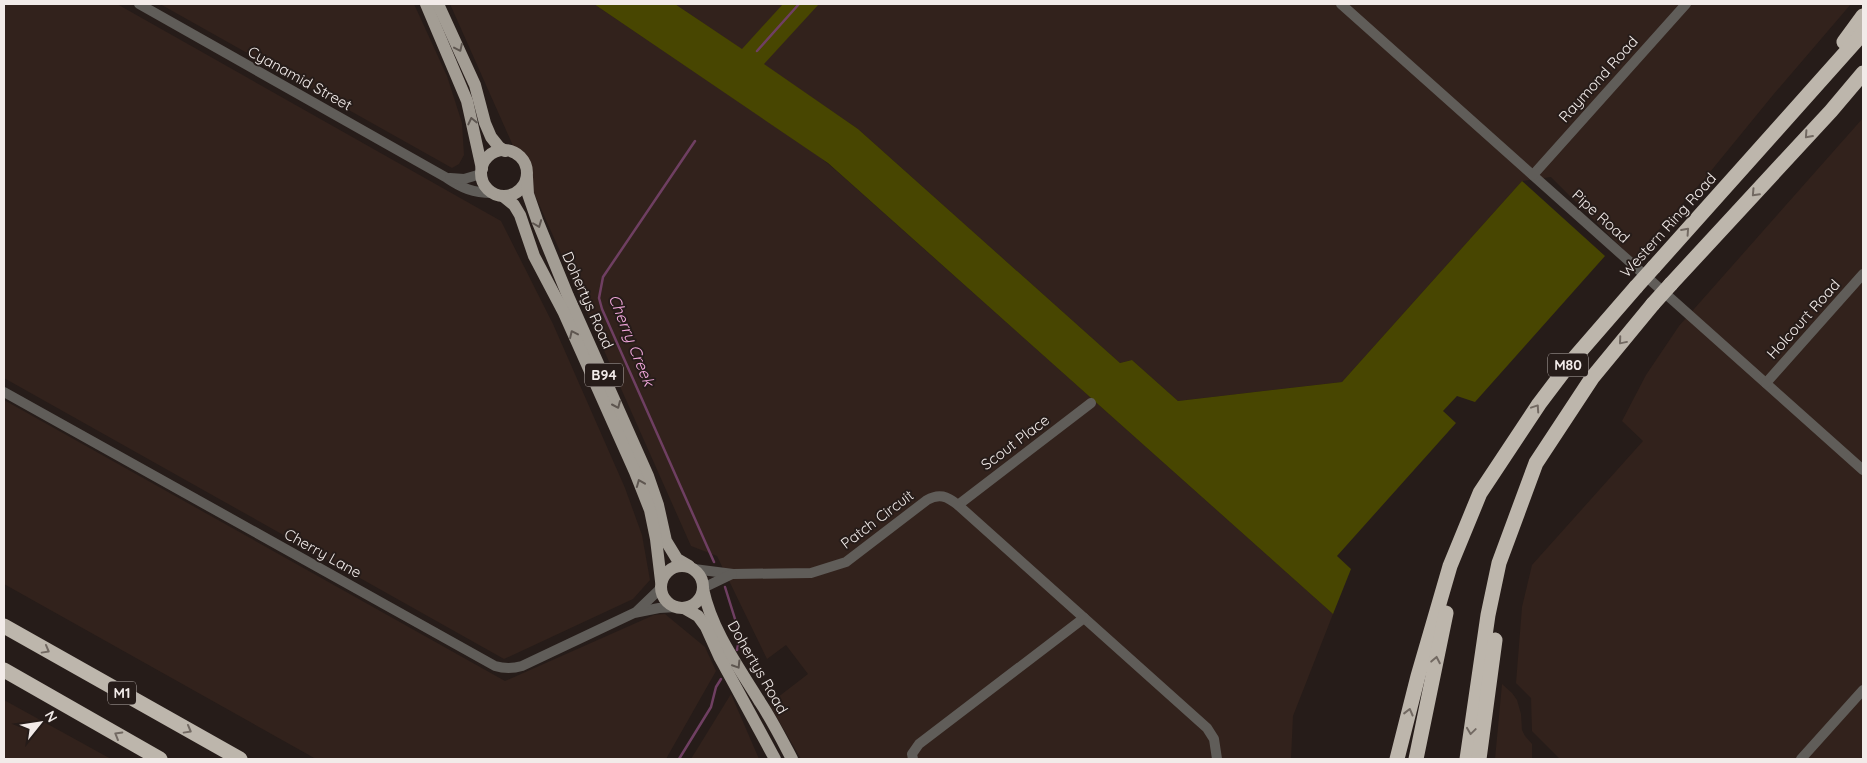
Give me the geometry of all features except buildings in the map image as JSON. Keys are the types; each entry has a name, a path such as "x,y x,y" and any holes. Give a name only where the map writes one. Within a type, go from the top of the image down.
{"highway":[{"path":"1790,115 1863,16"},
{"name":"Western Ring Road","path":"1510,449 1539,404 1570,363 1863,33"},
{"name":"M80","path":"1536,463 1592,378 1653,304 1831,111 1863,72"},
{"path":"1831,111 1863,79"},
{"path":"1397,759 1418,676 1450,566 1480,493 1510,449"},
{"path":"1416,759 1447,608 1458,569 1485,496 1510,449"},
{"path":"1467,759 1488,616 1499,563 1536,463"},
{"path":"1479,759 1506,567 1536,463"},
{"name":"M1","path":"4,626 240,759"},
{"name":"M1","path":"4,670 160,759"}],"main road":[{"name":"B94","path":"426,4 467,101 486,188 497,194"},
{"name":"B94","path":"438,4 475,85 485,123 491,137 500,147 522,159 527,171 526,177"},
{"path":"482,171 484,162 493,153 506,151"},
{"path":"497,194 510,196 521,189 526,177"},
{"name":"Dohertys Road","path":"526,177 528,194 536,220 648,476 658,505 666,541 677,559 691,568"},
{"name":"Dohertys Road","path":"497,194 514,205 520,215 534,256 564,313 635,472 650,510 656,539 661,584"},
{"path":"691,568 675,566 669,570 661,584 666,600 680,608 694,604 703,589"},
{"name":"B94","path":"691,568 702,579 703,589"},
{"name":"Dohertys Road","path":"703,589 712,619 720,635 792,759"},
{"name":"Dohertys Road","path":"680,608 698,616 706,627 720,658 775,759"}],"street":[{"name":"Cyanamid Street","path":"139,4 447,178 461,188 479,193 497,194"},
{"name":"Pipe Road","path":"1341,4 1863,470"},
{"name":"Raymond Road","path":"1533,175 1686,4"},
{"path":"447,178 464,179 482,171"},
{"name":"Holcourt Road","path":"1766,383 1863,274"},
{"name":"Cherry Lane","path":"4,392 503,669 522,666 634,613 659,608 680,608"},
{"name":"Scout Place","path":"958,505 1091,403"},
{"name":"Patch Circuit","path":"691,568 733,574 812,573 846,562 933,496 945,496 958,505 1207,728 1214,739 1217,759"},
{"name":"Patch Circuit","path":"703,589 733,574"},
{"name":"Cherry Lane","path":"634,613 661,584"},
{"path":"913,759 912,754 918,744 1084,618"},
{"path":"1800,759 1863,690"}],"shaded area":[{"path":"4,4 117,4 501,221 553,324 625,488 642,535 650,580 633,599 504,659 4,378"},
{"path":"160,4 414,4 447,76 462,123 464,155 459,164 452,168"},
{"path":"450,4 594,4 820,157 1333,614 1293,716 1291,759 801,759 769,704 808,674 786,645 767,659 717,556 691,546"},
{"path":"594,4 675,4 742,49 783,4 819,4 764,64 858,129 1120,363 1132,360 1178,401 1342,382 1522,181 1605,256 1475,402 1457,396 1443,411 1456,423 1337,556 1351,569 1333,614 828,163"},
{"path":"675,4 1851,4 1706,177 1633,259 1551,177 1522,181 1342,382 1178,401 1132,360 1120,363 858,129"},
{"path":"1863,118 1863,759 1560,759 1532,731 1531,698 1516,683 1522,607 1532,565 1643,441 1622,421 1646,375 1679,326"},
{"path":"4,400 505,681 654,615 665,614 705,647 716,671 666,759 316,759 4,584"},
{"path":"1502,684 1517,700 1521,714 1522,730 1532,744 1532,759 1495,759"},
{"path":"731,694 759,759 691,759"},
{"path":"4,700 111,759 4,759"}],"waterway":[{"name":"Cherry Creek","path":"757,51 799,4"},
{"name":"Cherry Creek","path":"695,141 603,277 599,298 602,309 714,562"},
{"name":"Cherry Creek","path":"725,587 740,635 737,650"},
{"name":"Cherry Creek","path":"679,759 711,707 716,687 721,679"}]}
